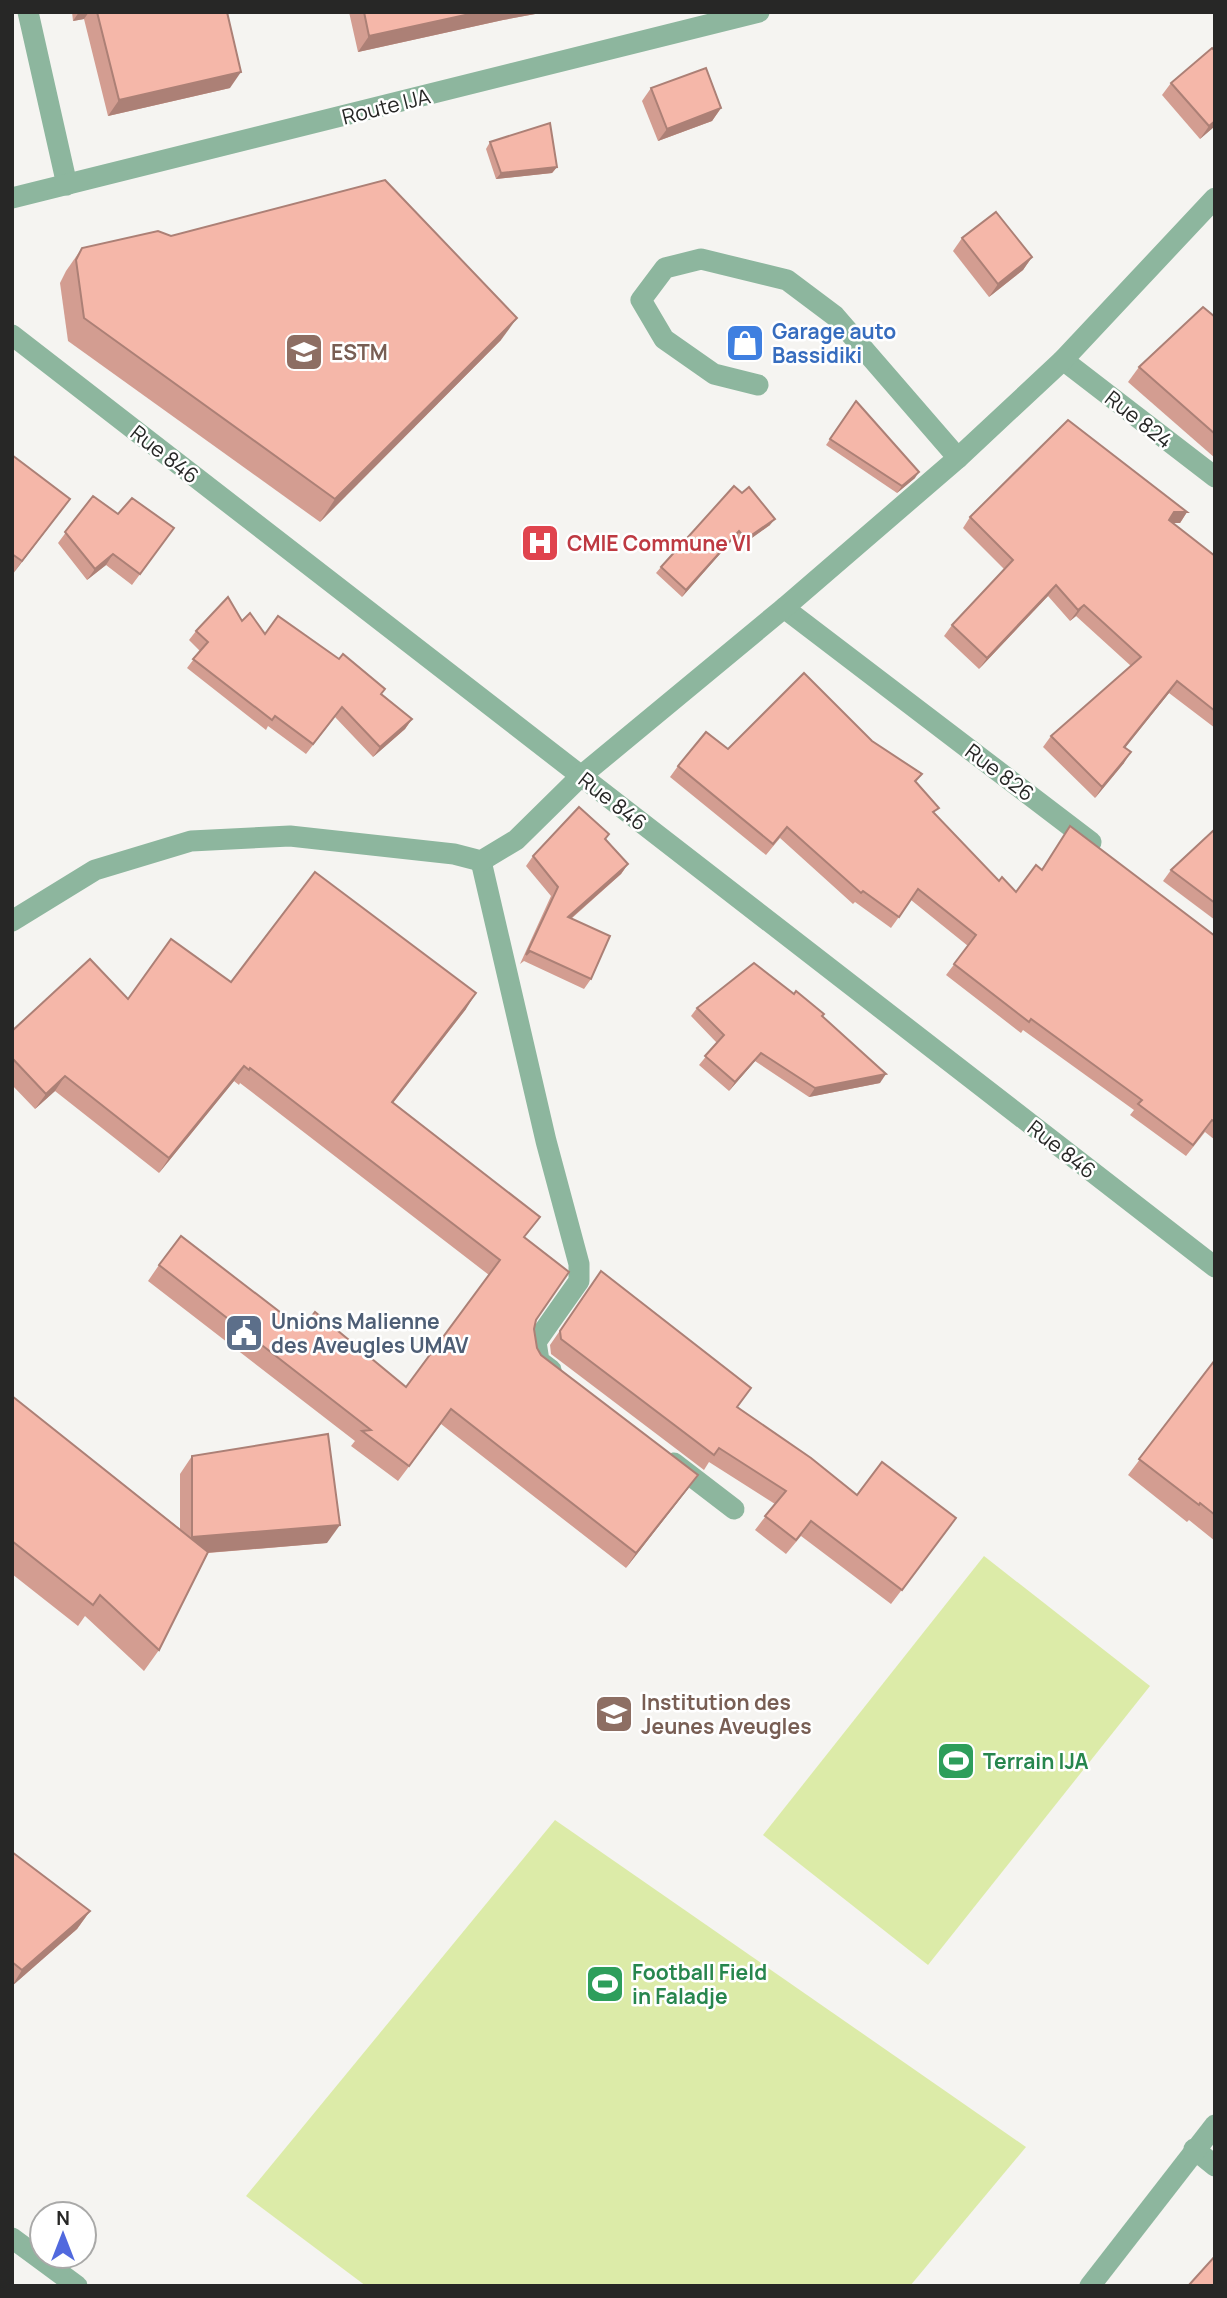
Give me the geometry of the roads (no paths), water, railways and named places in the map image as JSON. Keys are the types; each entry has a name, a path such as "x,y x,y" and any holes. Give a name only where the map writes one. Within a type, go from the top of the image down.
{"street":[{"path":"28,12 67,186"},
{"name":"Route IJA","path":"12,198 759,12"},
{"path":"12,921 95,870 191,841 290,836 454,854 481,861 516,840 581,776 784,608 958,457 1063,360 1215,198"},
{"path":"758,385 714,374 664,339 641,300 665,268 701,259 788,280 835,316 958,457"},
{"name":"Rue 846","path":"12,335 1215,1267"},
{"name":"Rue 824","path":"1063,360 1215,477"},
{"name":"Rue 826","path":"784,608 1104,852"},
{"path":"481,861 546,1141 579,1264 579,1282 536,1342 539,1361 571,1385"},
{"path":"658,1451 734,1509"},
{"path":"1090,2286 1215,2124"},
{"path":"1194,2149 1215,2166"},
{"path":"12,2238 76,2286"}],"place":[{"name":"Garage auto Bassidiki","path":"745,343"},
{"name":"ESTM","path":"304,352"},
{"name":"CMIE Commune VI","path":"540,543"},
{"name":"Unions Malienne des Aveugles UMAV","path":"244,1333"},
{"name":"Institution des Jeunes Aveugles","path":"614,1714"},
{"name":"Terrain IJA","path":"956,1761"},
{"name":"Football Field in Faladje","path":"605,1984"}]}
